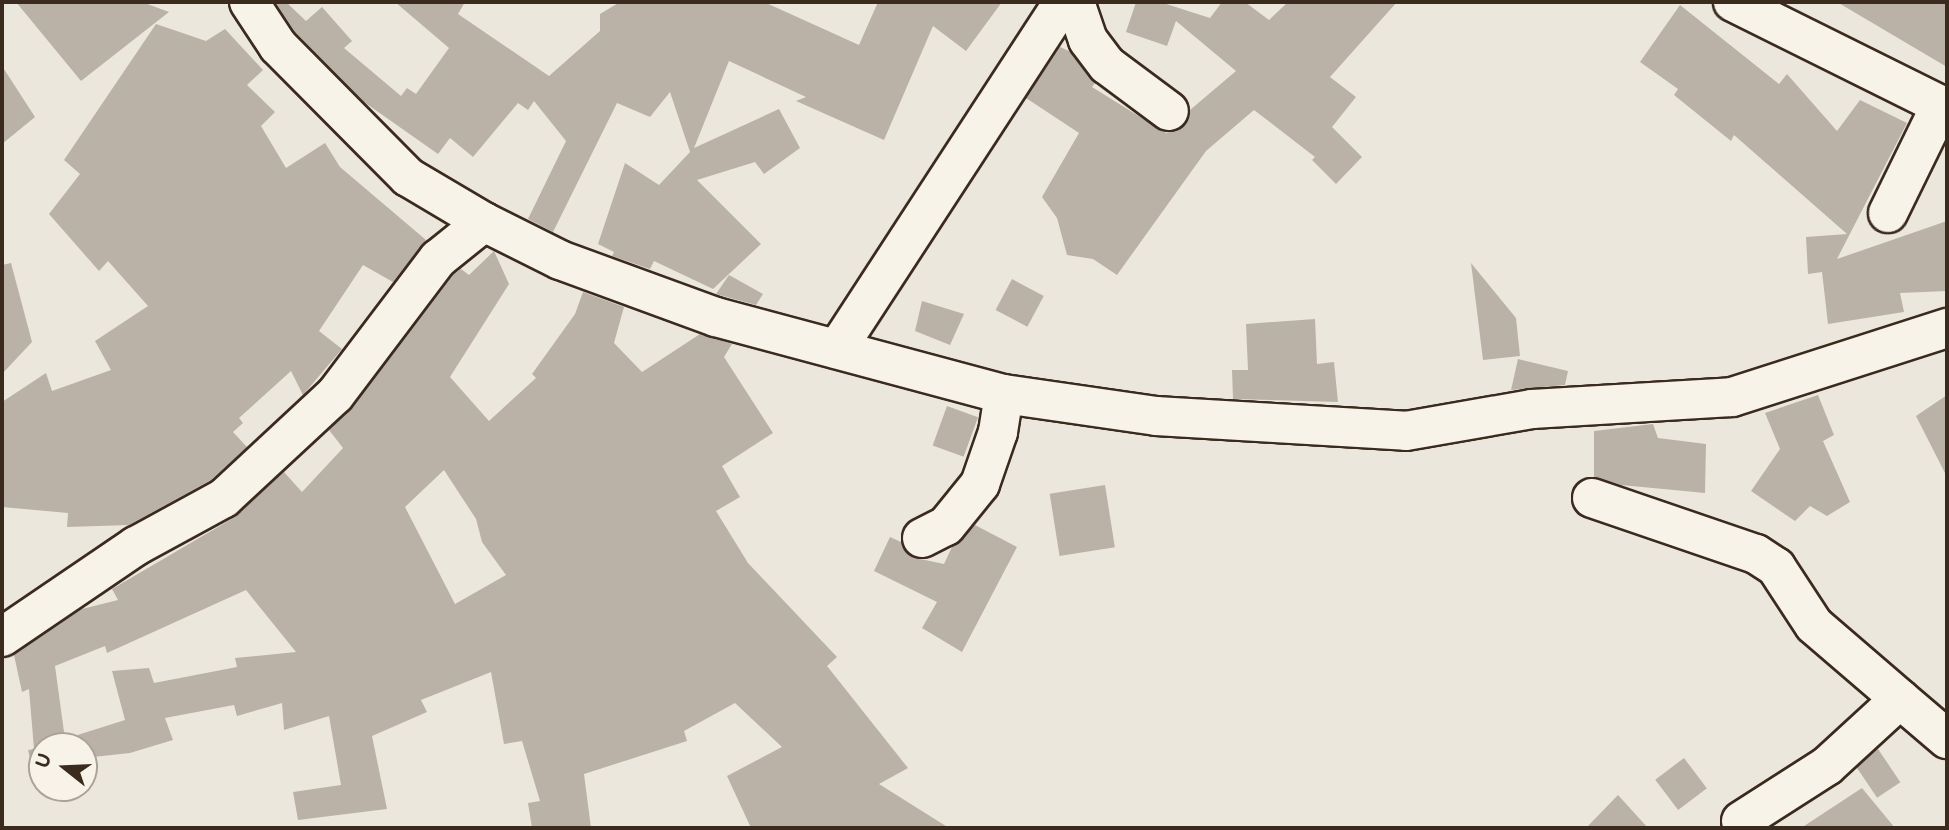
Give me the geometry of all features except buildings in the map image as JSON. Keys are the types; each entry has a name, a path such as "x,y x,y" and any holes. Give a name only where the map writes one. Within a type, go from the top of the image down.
{"street":[{"path":"249,2 278,46 408,177 484,222 560,260 716,317 1004,394 1156,416 1406,431 1532,409 1732,397 1947,328"},
{"path":"837,349 1063,2"},
{"path":"1075,2 1088,40 1107,65 1169,111"},
{"path":"1733,2 1944,106 1888,213"},
{"path":"2,637 136,546 224,498 335,395 438,259 484,222"},
{"path":"922,538 946,526 979,484 998,432 1004,394"},
{"path":"1592,498 1756,554 1776,567 1814,625 1947,739"},
{"path":"1741,821 1827,766 1900,699"}]}
